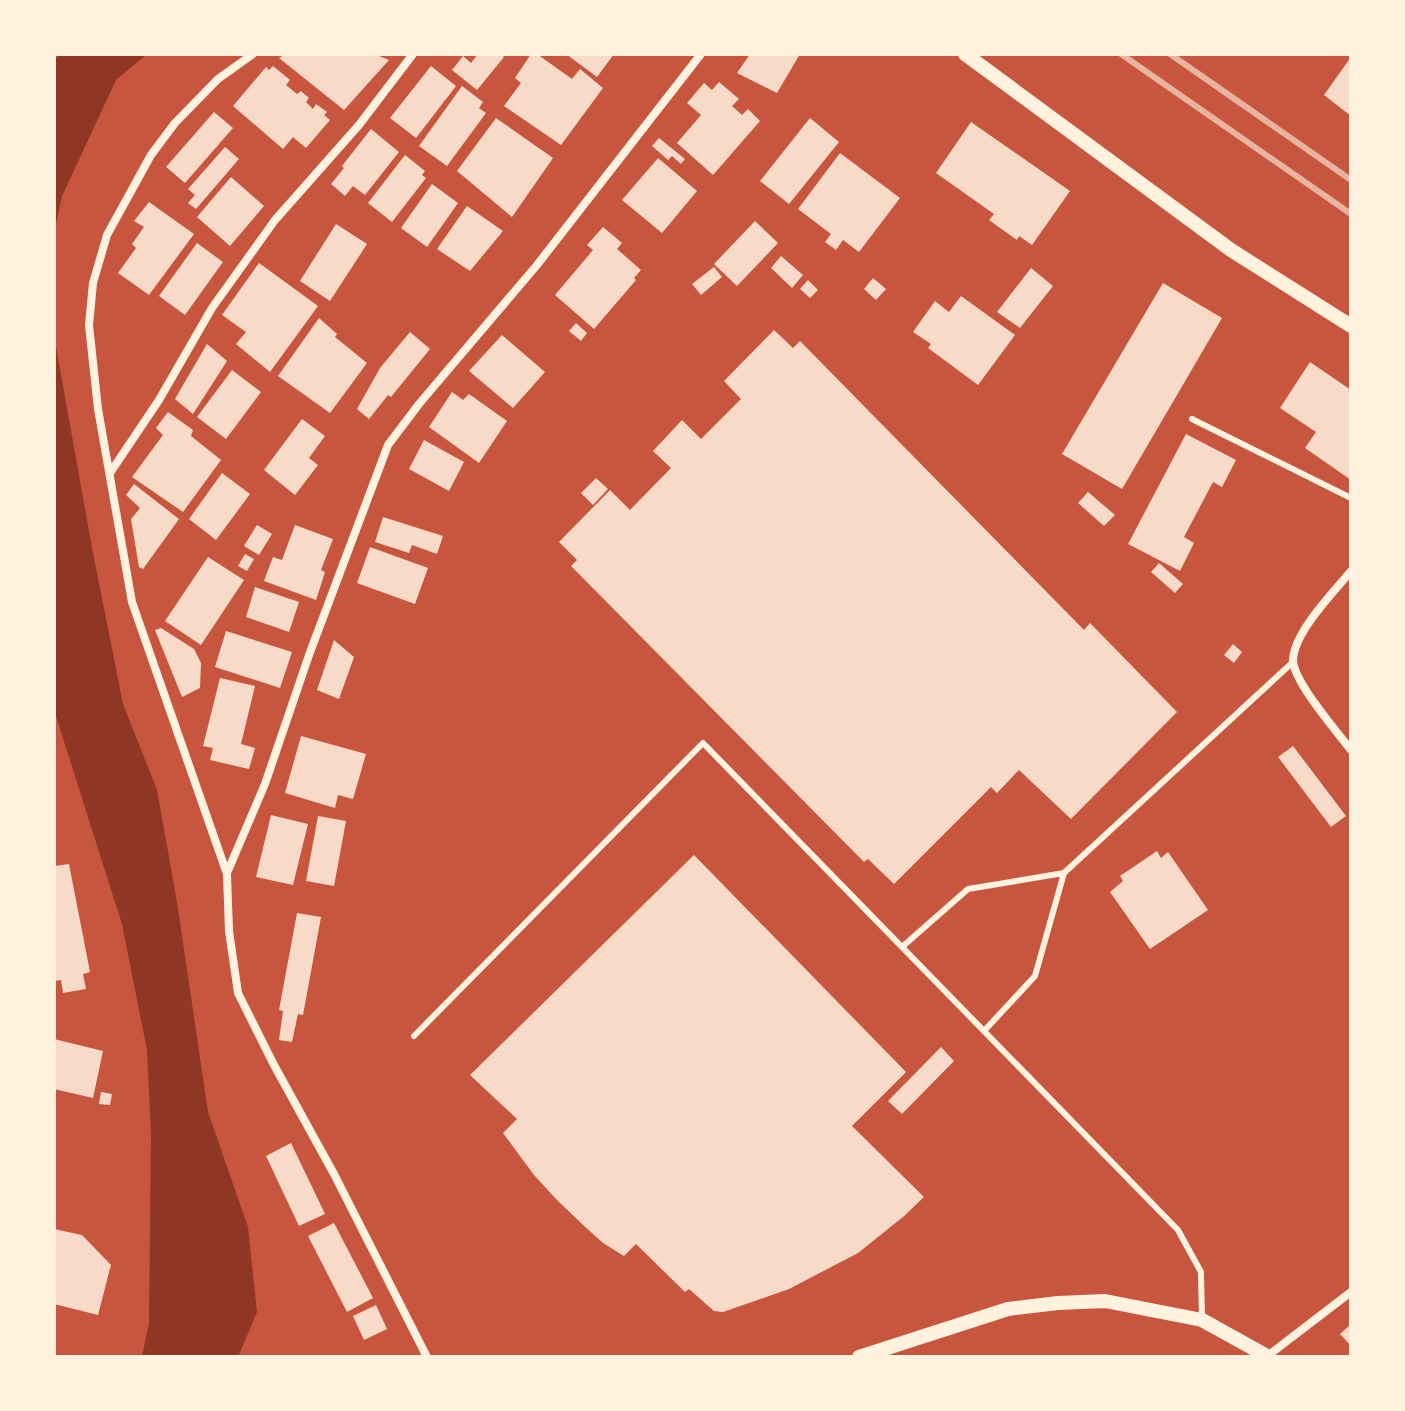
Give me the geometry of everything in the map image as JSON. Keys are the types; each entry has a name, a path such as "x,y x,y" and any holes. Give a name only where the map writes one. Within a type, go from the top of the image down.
{"street":[{"path":"253,54 218,79 175,123 151,155 107,235 93,283 89,325 98,409 132,602 227,874 229,931 238,993 427,1357"},
{"path":"109,474 159,400 212,308 275,220 359,125 413,54"},
{"path":"227,874 265,784 309,655 388,445 537,265 701,54"},
{"path":"965,54 1231,250 1351,326"},
{"path":"1351,571 1300,636 1293,662 1305,691 1351,750"},
{"path":"859,1357 1008,1309 1105,1301 1202,1320 1267,1356 1351,1292"}],"lane":[{"path":"1192,419 1351,498"},
{"path":"984,1031 1035,976 1064,873 1293,662"},
{"path":"414,1036 703,743 1178,1230 1201,1272 1202,1320"},
{"path":"902,947 968,889 1064,873"}],"shaded area":[{"path":"60,54 147,54 116,80 62,196 54,233 54,60"},
{"path":"54,336 123,704 157,790 208,1112 248,1227 257,1312 238,1357 142,1357 149,1323 151,1135 147,1050 122,924 54,710"}],"building":[{"path":"286,54 374,54 389,60 344,110 279,58"},
{"path":"478,54 500,54 504,57 477,90 452,70 463,56 471,63"},
{"path":"531,54 537,54 572,79 580,69 603,88 561,145 504,106 521,83 515,78"},
{"path":"566,54 614,54 597,77"},
{"path":"750,54 800,54 777,93 737,73"},
{"path":"1351,57 1351,116 1324,95"},
{"path":"273,66 290,80 286,85 297,94 301,91 309,98 306,102 313,109 316,104 327,112 324,115 330,120 306,148 293,137 283,149 233,106 266,67 269,70"},
{"path":"431,66 456,86 416,138 390,118"},
{"path":"719,82 739,99 732,106 742,115 748,109 760,121 713,175 677,143 701,115 687,103 704,83 712,90"},
{"path":"462,86 483,102 479,108 486,113 447,166 419,146"},
{"path":"214,112 233,128 185,183 166,167"},
{"path":"496,118 553,158 512,217 457,171"},
{"path":"810,118 839,142 789,204 760,181"},
{"path":"971,122 1070,191 1032,245 1019,236 1017,240 989,220 994,214 936,173"},
{"path":"371,129 399,152 365,195 353,186 345,196 331,184"},
{"path":"659,138 685,159 681,164 672,156 668,160 652,146"},
{"path":"225,147 239,159 196,209 188,203 195,195 188,189"},
{"path":"840,153 900,198 859,252 843,240 836,250 825,242 831,234 798,209"},
{"path":"405,155 425,171 422,175 426,178 392,222 368,203"},
{"path":"658,158 697,191 662,233 622,200"},
{"path":"231,177 264,206 230,246 197,217"},
{"path":"432,184 458,203 427,247 401,228"},
{"path":"149,202 194,234 149,295 118,273 136,248 132,244 144,227 134,221"},
{"path":"467,206 503,231 470,271 437,249"},
{"path":"755,221 778,243 737,286 714,264"},
{"path":"336,224 367,244 330,301 300,281"},
{"path":"603,227 622,243 617,249 641,270 594,329 555,295 593,250 587,245"},
{"path":"197,243 223,262 185,315 159,296"},
{"path":"781,256 803,275 792,288 771,268"},
{"path":"259,263 318,306 270,372 236,344 246,332 222,315"},
{"path":"714,267 722,277 701,295 692,284"},
{"path":"1031,268 1053,286 1020,328 997,312"},
{"path":"873,278 886,289 876,300 864,289"},
{"path":"808,280 818,290 810,298 800,289"},
{"path":"1163,283 1222,318 1122,489 1062,454"},
{"path":"961,296 1015,335 978,385 928,348 931,344 913,332 935,301 949,312"},
{"path":"319,318 337,334 335,337 367,363 330,413 278,376"},
{"path":"576,323 587,333 581,341 569,331"},
{"path":"774,330 793,348 800,341 1084,630 1090,623 1177,712 1071,819 1019,770 997,793 991,787 894,884 868,859 864,862 571,566 577,560 559,542 610,490 630,510 671,468 653,451 682,420 701,439 741,399 724,381"},
{"path":"410,332 430,349 369,419 357,409 380,368"},
{"path":"502,335 545,372 513,408 469,371"},
{"path":"207,344 227,361 193,414 175,399"},
{"path":"1310,362 1351,390 1351,480 1305,448 1316,432 1280,408"},
{"path":"232,370 261,392 226,439 197,417"},
{"path":"452,392 463,400 469,394 507,421 479,463 429,427"},
{"path":"168,412 193,430 191,436 221,460 183,512 132,477 163,435 156,428"},
{"path":"302,419 325,436 309,458 318,465 295,495 264,470"},
{"path":"1186,434 1236,460 1222,487 1213,482 1184,537 1194,543 1180,571 1128,544"},
{"path":"424,440 464,462 449,491 409,469"},
{"path":"222,473 250,494 216,540 189,519"},
{"path":"596,478 608,489 593,505 581,493"},
{"path":"134,484 179,519 143,569 139,567 131,519 140,508 126,495"},
{"path":"1088,492 1115,515 1104,526 1078,503"},
{"path":"383,517 443,536 437,554 412,545 409,553 375,542"},
{"path":"257,525 272,534 259,555 244,546"},
{"path":"295,525 333,539 321,570 325,572 316,600 264,581 273,557 282,560"},
{"path":"370,547 428,568 415,604 357,583"},
{"path":"245,554 254,559 247,571 238,566"},
{"path":"208,557 244,580 201,645 165,621"},
{"path":"1159,563 1183,584 1175,593 1151,572"},
{"path":"255,587 299,602 289,632 246,617"},
{"path":"161,628 194,649 201,663 200,688 182,697 155,630"},
{"path":"226,631 292,652 280,688 215,667"},
{"path":"334,640 354,657 339,699 317,690"},
{"path":"1233,644 1242,652 1234,663 1224,655"},
{"path":"220,678 255,686 241,744 255,748 249,769 210,760 213,748 203,746"},
{"path":"301,736 366,754 353,799 338,795 335,808 285,793"},
{"path":"1293,746 1346,816 1331,827 1278,757"},
{"path":"271,815 308,824 293,885 256,877"},
{"path":"318,816 346,821 334,886 306,881"},
{"path":"1157,851 1161,858 1168,852 1208,910 1150,949 1110,892 1123,881 1120,876"},
{"path":"694,855 906,1072 852,1126 924,1197 858,1253 789,1289 723,1312 714,1311 689,1289 685,1292 636,1244 624,1256 582,1224 534,1175 503,1133 517,1119 470,1075"},
{"path":"69,864 90,972 83,974 86,989 63,993 61,980 54,981 54,866"},
{"path":"297,913 321,917 303,1015 298,1014 292,1042 279,1040 283,1011 279,1010"},
{"path":"54,1039 103,1051 93,1098 54,1089"},
{"path":"941,1047 954,1061 902,1114 888,1101"},
{"path":"101,1092 112,1094 110,1105 99,1104"},
{"path":"291,1143 325,1214 299,1226 266,1156"},
{"path":"334,1223 373,1298 347,1312 308,1236"},
{"path":"54,1229 82,1235 111,1265 98,1315 54,1304"},
{"path":"376,1305 387,1329 364,1340 353,1316"},
{"path":"1351,1324 1351,1346 1340,1334"}],"railway":[{"path":"1121,54 1351,214"},
{"path":"1170,54 1351,180"}]}
